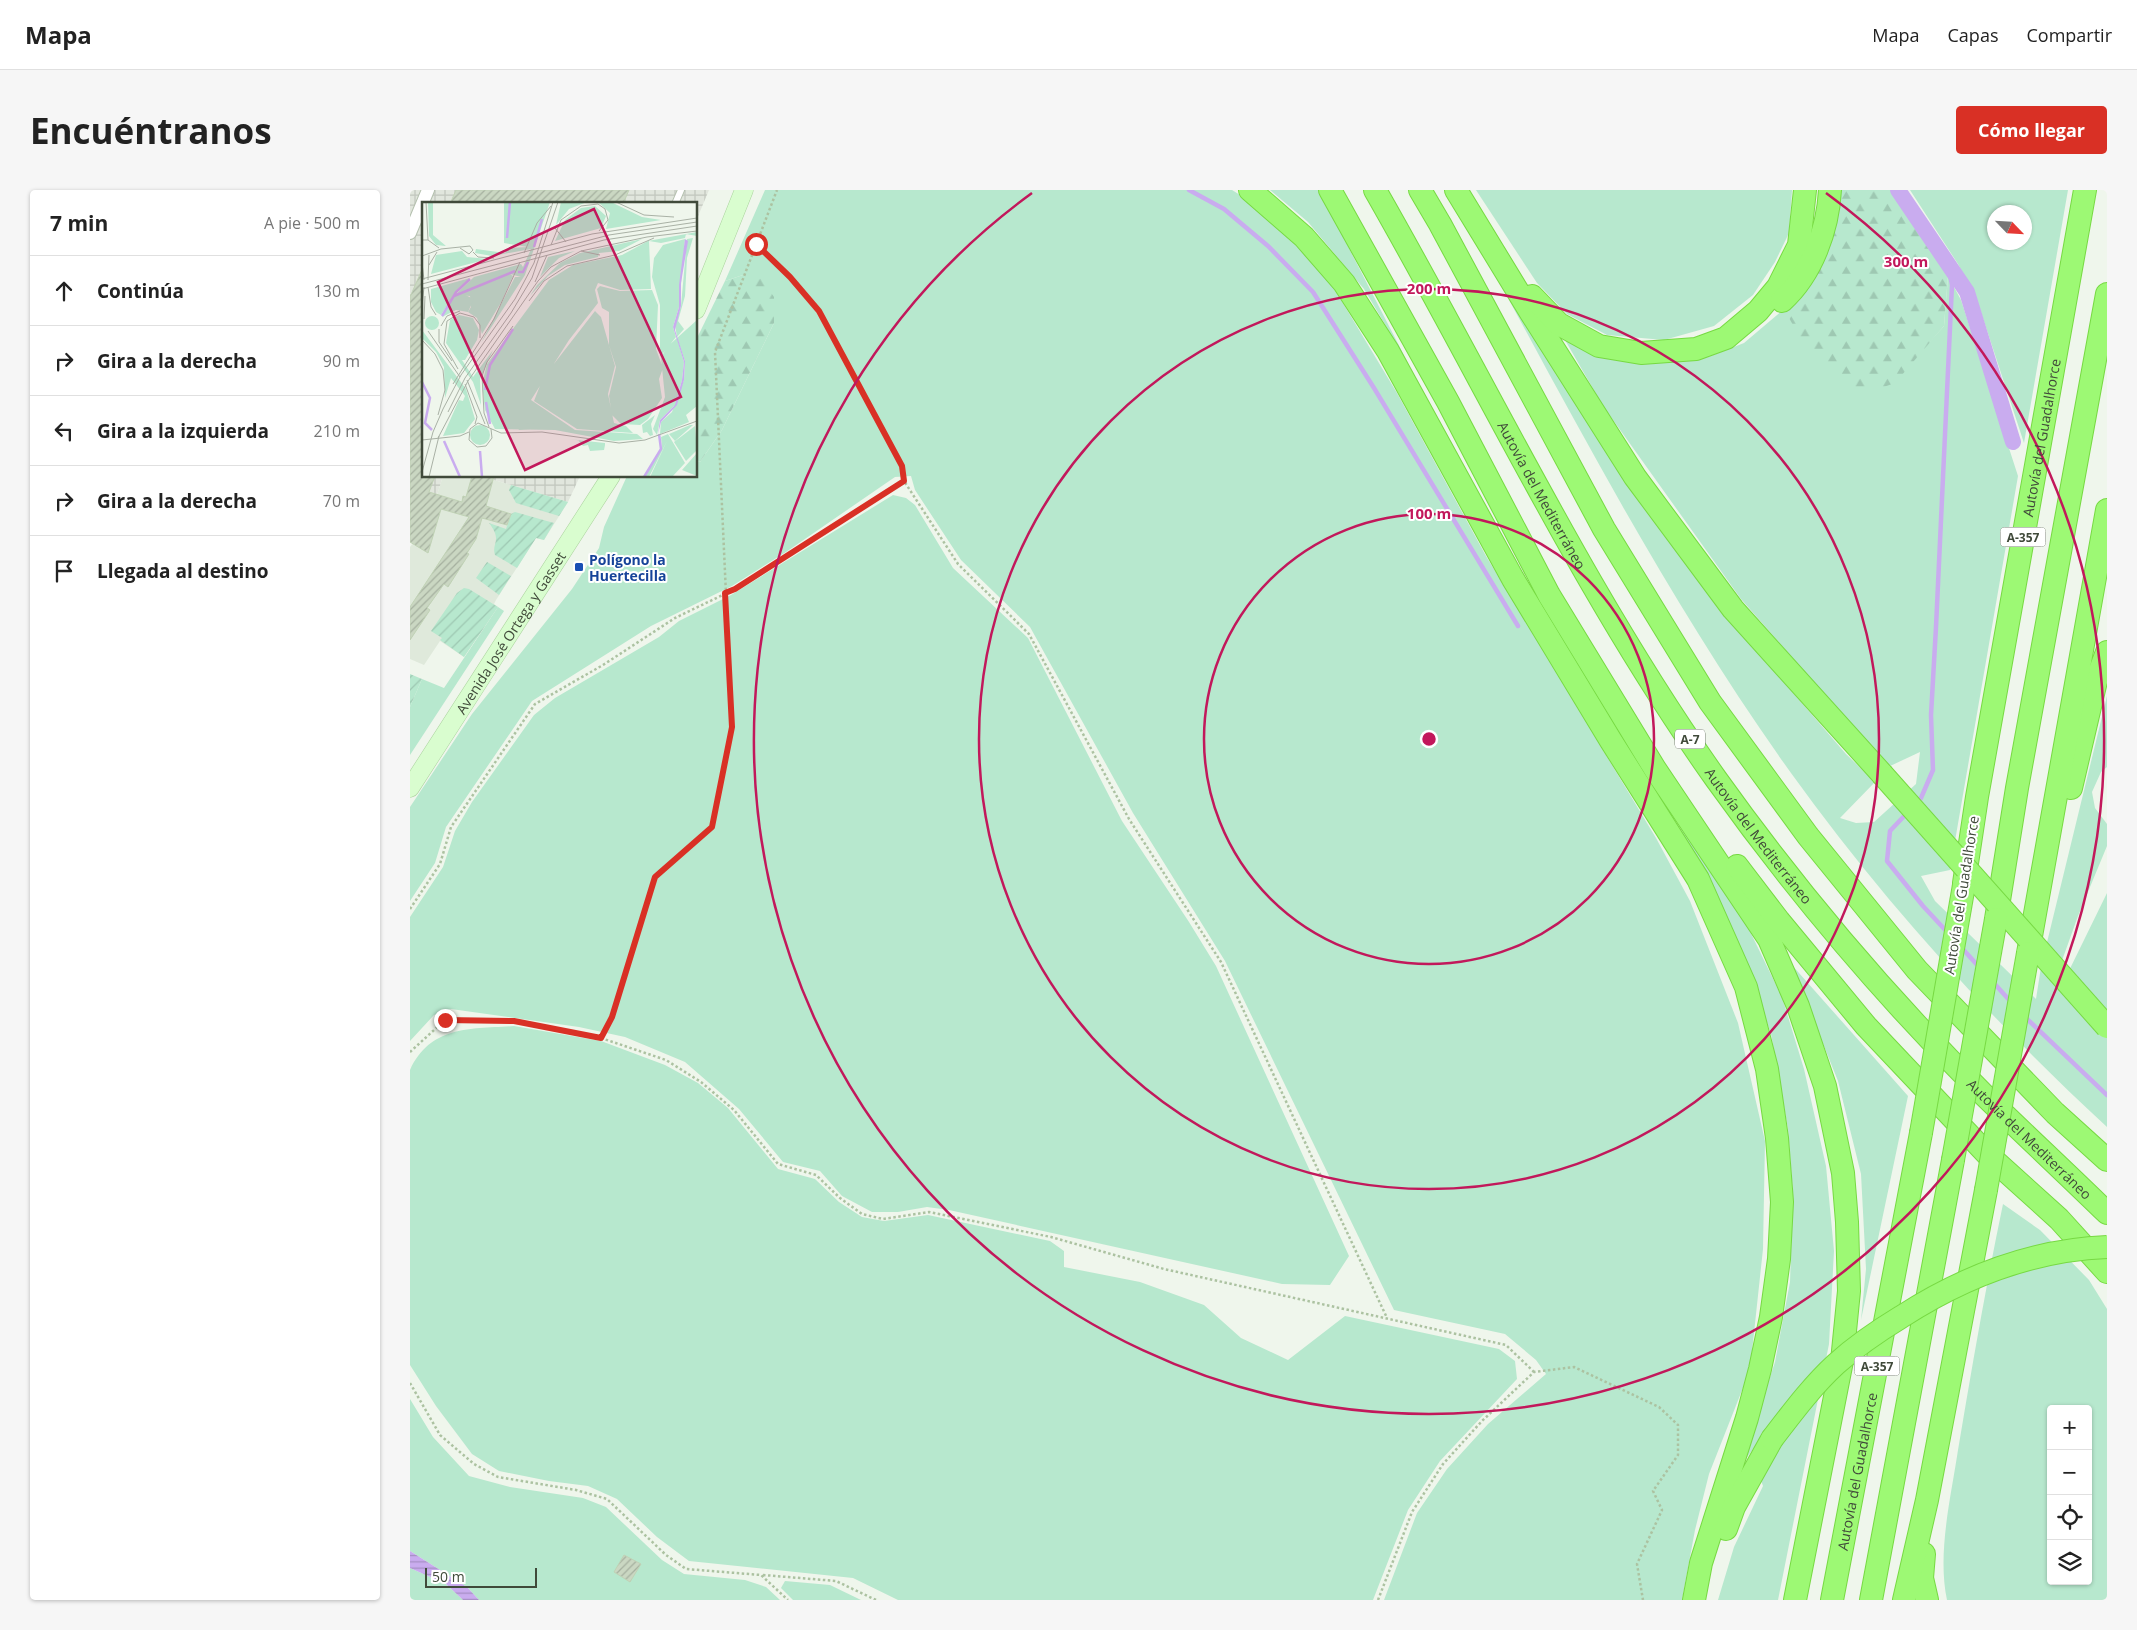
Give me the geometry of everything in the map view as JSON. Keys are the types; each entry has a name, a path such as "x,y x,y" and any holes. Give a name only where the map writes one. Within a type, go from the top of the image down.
{"highway":[{"path":"1250,190 1304,237 1344,283 1388,351 1513,579 1611,741 1698,879 1746,987 1766,1069 1777,1138 1782,1202 1779,1259 1771,1317 1760,1369 1747,1418 1701,1563 1694,1600"},
{"path":"1330,190 1448,402 1548,594 1655,769 1768,939 1798,1006 1825,1086 1843,1173 1848,1222 1849,1291 1842,1361 1796,1600"},
{"name":"Autovía del Mediterráneo","path":"1375,190 1523,462 1618,628 1716,778 1812,905 1908,1015 1983,1093 2107,1213"},
{"name":"A-7","path":"1420,190 1604,528 1710,702 1808,836 1917,970 2055,1113 2107,1160"},
{"path":"1458,190 1534,300 1559,324 1600,346 1641,353 1696,349 1756,324 1788,295 1814,256 1829,215 1830,190"},
{"path":"1458,190 1531,313 1635,478 1733,609 2107,1027"},
{"path":"1726,338 1758,311 1778,287 1799,245 1805,190"},
{"name":"Autovía del Guadalhorce","path":"1832,1600 1921,1133 1964,885 1977,797 2085,190"},
{"name":"A-357","path":"1871,1600 1953,1160 1996,919 2017,788 2107,294"},
{"path":"1904,1600 1927,1500 1986,1190 2107,510"},
{"path":"2044,862 2069,796 2096,681 2107,652"},
{"path":"1618,707 1655,752 1694,808 1779,921 1866,1026 1986,1154 2058,1219 2107,1272"},
{"path":"1702,1600 1713,1563 1734,1507 1772,1439 1806,1395 1836,1364 1871,1335 1936,1295 1978,1275 2022,1260 2062,1252 2107,1247"},
{"path":"1927,1500 1922,1578 1927,1600"}],"main road":[{"path":"698,305 744,190"},
{"name":"Avenida José Ortega y Gasset","path":"410,788 610,478"}],"street":[{"path":"423,202 428,190"},
{"path":"410,233 422,204"}],"lane":[{"path":"676,202 680,190"}],"path":[{"path":"601,1038 612,1017 655,877 712,827 732,727 715,352 776,190"},
{"path":"756,244 790,277 819,311 902,466 904,481 958,564 1029,634 1129,819 1220,962 1386,1318"},
{"path":"410,909 440,864 452,827 536,704 674,618 735,589 904,481"},
{"path":"410,1052 445,1020 514,1021 601,1038 666,1060 701,1082 734,1110 778,1164 816,1175 840,1198 862,1214 883,1219 929,1212 1051,1237 1164,1269 1506,1345 1534,1372"},
{"path":"1378,1600 1412,1512 1443,1464 1482,1421 1534,1372 1574,1367 1659,1407 1678,1425 1678,1455 1653,1491 1662,1510 1637,1564 1643,1600"},
{"path":"411,1383 440,1435 474,1464 498,1478 576,1490 607,1500 666,1555 686,1569 836,1581 876,1600"},
{"path":"762,1575 788,1600"}],"shaded area":[{"path":"410,190 709,190 698,216 698,202 422,202 422,478 442,478 437,495 410,532"},
{"path":"442,478 488,478 568,502 544,540 536,538 496,600 494,604 498,607 464,657 440,641 424,665 410,659 410,547 416,539 410,532 437,495"},
{"path":"488,478 579,478 568,502"},
{"path":"410,1551 467,1587 479,1600 463,1600 446,1584 410,1568"}],"green space":[{"path":"765,190 1232,190 1253,203 1326,275 1397,393 1486,556 1656,838 1690,901 1738,1023 1765,1141 1763,1249 1750,1370 1709,1474 1695,1530 1682,1600 1384,1600 1417,1513 1447,1469 1488,1424 1546,1374 1536,1360 1505,1334 1394,1310 1225,961 1133,813 1030,627 961,560 915,490 911,476 895,477 786,552 732,586 651,626 532,701 446,827 435,863 410,901 410,807 472,714 572,589 599,548 604,527 626,478 698,478 698,461 700,462 722,430 774,323 743,275 725,281"},
{"path":"1270,190 1319,190 1408,363 1364,289 1308,222"},
{"path":"1476,190 1792,191 1789,233 1775,262 1753,295 1714,326 1664,340 1607,335 1567,314 1537,283"},
{"path":"1841,190 1890,190 1948,276 1944,326 1895,383 1855,397 1807,350 1784,309"},
{"path":"1910,190 2068,190 2024,443 1977,300 1958,264"},
{"path":"743,275 761,278 774,297 774,323 722,430 700,462 698,461 698,336 725,281"},
{"path":"1948,276 1961,300 2018,476 1950,870 1921,876 1935,901 2036,999 2041,967 2107,696 2107,767 2101,772 2092,792 2095,808 2107,824 2107,846 2078,916 2055,980 2061,987 2107,893 2107,1127 2022,1045 1940,958 1863,867 1791,773 1751,716 1677,599 1574,420 1508,298 1609,455 1729,619 1846,754 1875,782 1840,818 1856,823 1874,822 1916,784 1920,752 1888,767 1741,599 1603,406 1565,340 1616,359 1669,362 1708,357 1744,343 1784,309 1925,347 1944,326"},
{"path":"511,485 568,502 559,516 516,503 509,490"},
{"path":"893,495 906,498 915,505 953,568 1028,638 1122,821 1216,966 1349,1256 1330,1285 1282,1284 949,1210 927,1207 898,1212 872,1212 842,1196 820,1171 783,1162 739,1109 685,1062 625,1037 579,1027 451,1009 434,1015 410,1041 410,917 443,867 455,831 472,802 534,715 555,698 659,637 679,621 731,595"},
{"path":"515,512 554,523 544,540 536,538 517,568 495,555 496,538 489,523 506,529 511,514"},
{"path":"487,562 511,576 499,595 476,578"},
{"path":"464,588 469,589 498,607 464,657 431,631 457,593"},
{"path":"498,607 504,611 410,755 410,707 422,679 444,688"},
{"path":"410,674 422,679 410,707"},
{"path":"1680,828 1742,915 1782,997 1804,1069 1826,1166 1834,1251 1829,1344 1778,1600 1718,1600 1734,1547 1763,1486 1760,1478 1764,1434 1740,1467 1775,1362 1790,1282 1793,1193 1788,1129 1771,1034 1745,958"},
{"path":"1791,964 1908,1096 1861,1320 1866,1269 1861,1174 1838,1081"},
{"path":"514,1026 601,1041 665,1065 698,1083 728,1108 778,1169 815,1179 839,1202 862,1217 884,1221 928,1215 1050,1241 1064,1251 1064,1267 1140,1282 1204,1305 1241,1338 1288,1360 1345,1316 1499,1349 1515,1361 1517,1379 1440,1461 1408,1510 1373,1600 898,1600 853,1578 689,1561 657,1537 617,1499 588,1486 549,1481 499,1471 472,1454 436,1406 410,1365 410,1070 419,1055 441,1037 468,1029"},
{"path":"2003,1204 2040,1230 2089,1280 2107,1309 2107,1600 1947,1600 1944,1582 1946,1525 1985,1296"},
{"path":"410,1399 433,1437 469,1476 510,1487 583,1498 606,1507 662,1560 684,1574 745,1580 766,1587 780,1600 479,1600 467,1587 410,1551"},
{"path":"410,1568 446,1584 463,1600 410,1600"},
{"path":"785,1581 830,1585 861,1600 793,1600 781,1588"}],"building":[{"path":"456,190 629,190 624,202 451,202"},
{"path":"422,270 422,478 434,478 429,492 462,502 463,496 466,497 471,478 493,478 486,506 511,514 507,525 482,518 476,539 467,553 469,554 448,587 444,584 427,608 430,610 410,640 410,607 469,517 441,509 428,553 410,542 410,297"},
{"path":"624,1555 641,1564 630,1582 614,1572"}],"waterway":[{"path":"1189,190 1224,209 1268,246 1313,292 1374,388 1518,626"},
{"path":"1898,190 1967,292 2013,442"},
{"path":"1916,804 1921,798 1933,770 1931,715 1952,285 1948,264"},
{"path":"1907,813 1890,831 1887,861 1923,906 1949,934"},
{"path":"1961,947 1979,967"},
{"path":"1993,982 2011,1002"},
{"path":"2025,1017 2107,1095"}],"place":[{"name":"Polígono la Huertecilla","path":"579,567"}],"route":[{"path":"445,1020 514,1021 601,1038 612,1017 633,955 655,877 712,827 732,727 725,593 735,589 904,481 902,466 819,311 790,277 756,244"}]}
